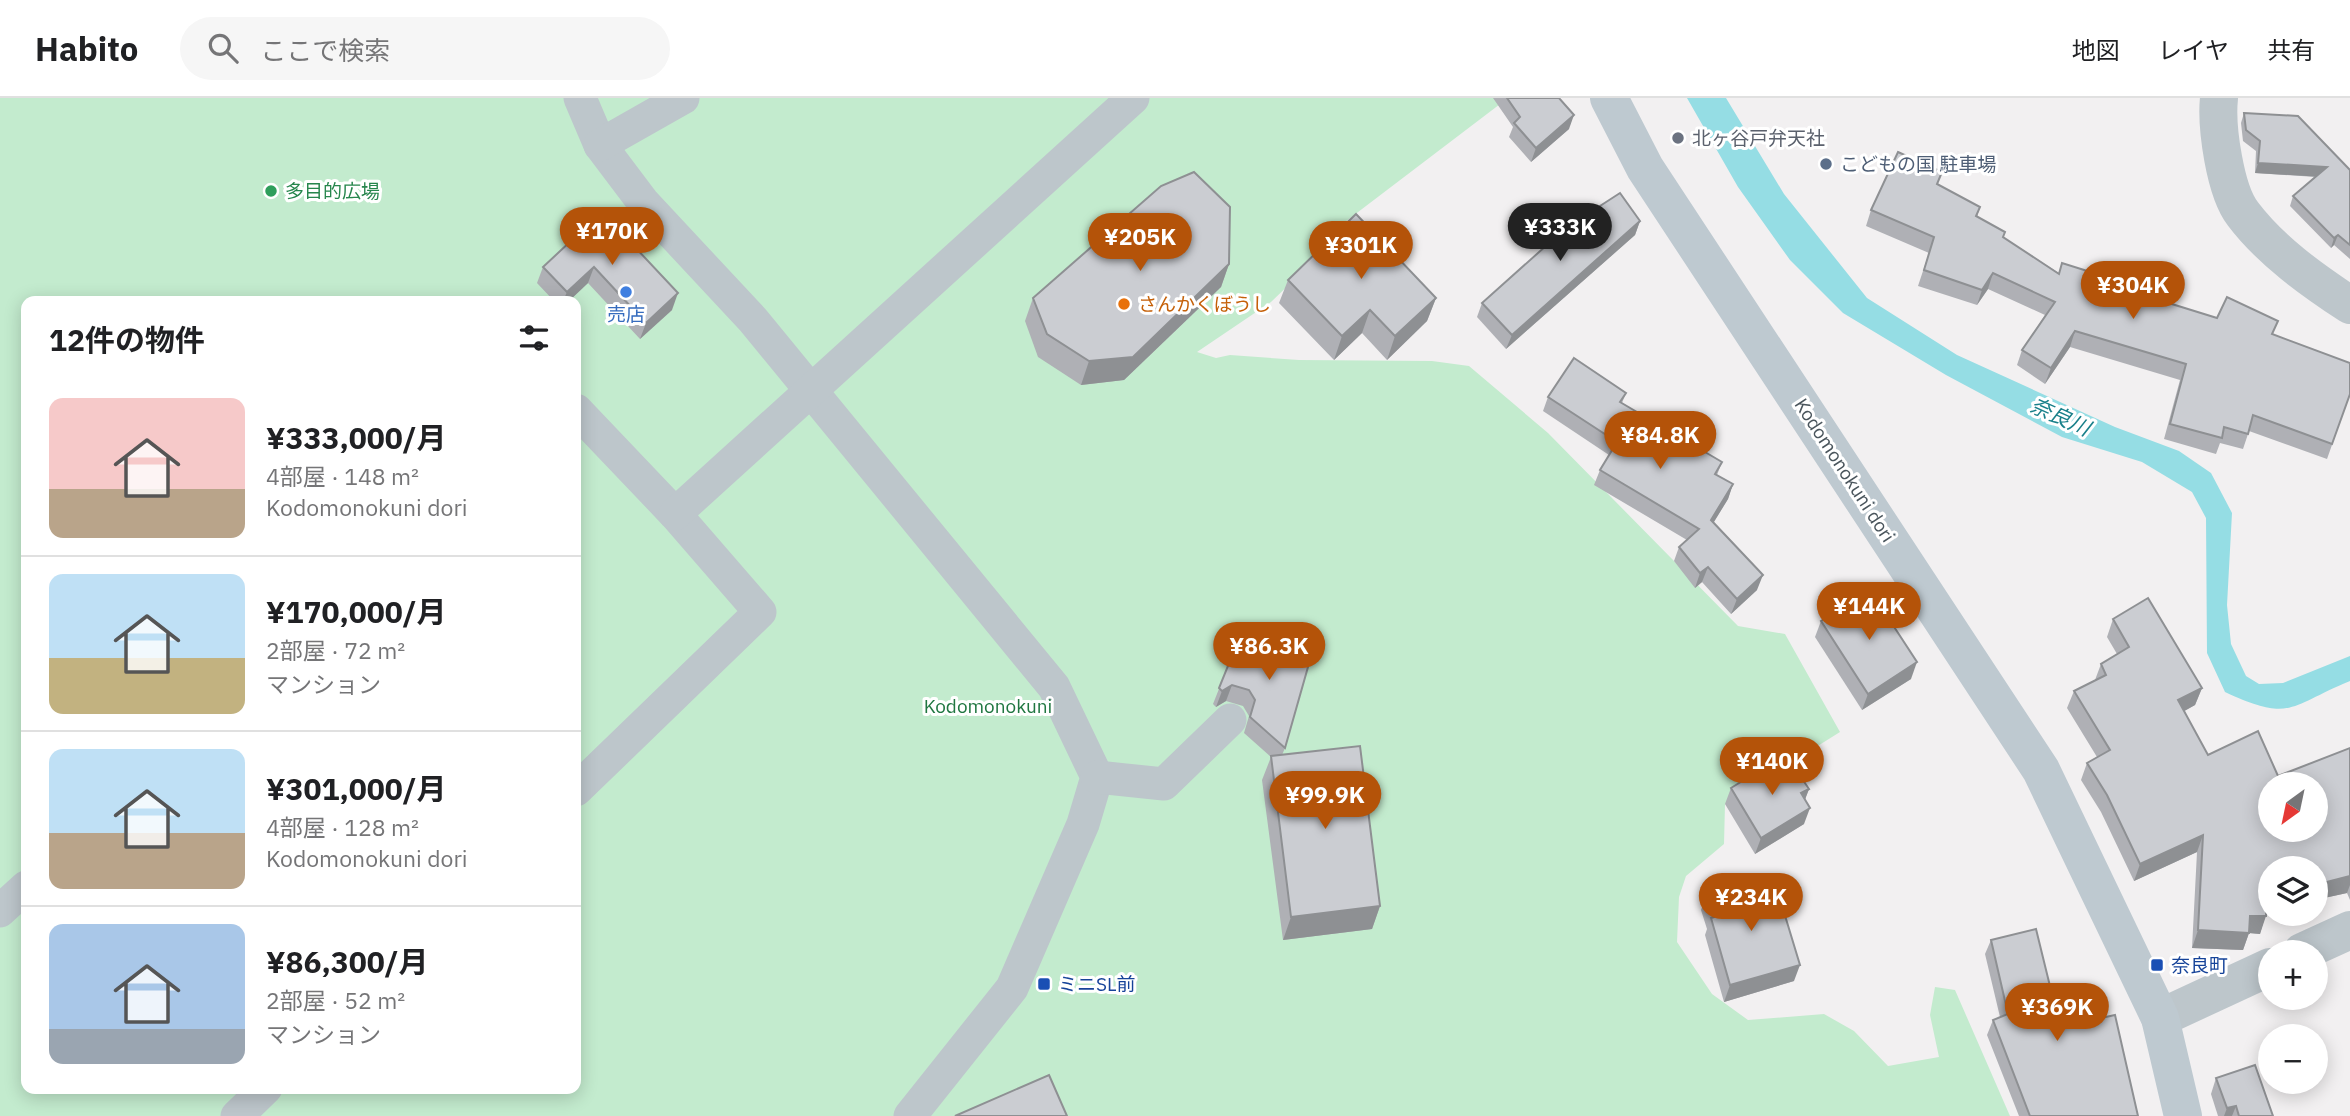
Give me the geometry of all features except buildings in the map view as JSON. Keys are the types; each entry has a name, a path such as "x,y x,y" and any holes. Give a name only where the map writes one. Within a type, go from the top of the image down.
{"main road":[{"name":"Kodomonokuni dori","path":"1609,98 1645,168 2041,770 2160,1018 2183,1116"}],"street":[{"path":"580,98 600,145 643,202 745,311 1054,687 1097,777 1083,824 1012,988 911,1116"},
{"path":"600,145 683,98"},
{"path":"675,514 1133,98"},
{"path":"2219,98 2226,172 2241,212 2298,270 2350,306"},
{"path":"581,416 675,514 761,612 581,785"},
{"path":"1097,777 1164,784 1230,720"},
{"path":"0,911 21,892"},
{"path":"2328,940 2350,930"},
{"path":"2160,1018 2258,973"},
{"path":"237,1116 260,1094"}],"green space":[{"name":"Kodomonokuni","path":"0,98 1508,98 1341,225 1324,251 1271,302 1197,352 1216,358 1230,355 1299,360 1432,361 1469,366 1548,433 1738,626 1785,634 1840,732 1725,804 1724,844 1686,876 1679,897 1677,942 1712,994 1748,1020 1824,1014 1854,1031 1888,1066 1939,1057 1930,1015 1935,987 1955,990 2010,1116 0,1116"}],"water":[{"name":"奈良川","path":"1687,98 1726,98 1784,194 1867,298 1957,355 2115,427 2179,451 2211,473 2232,513 2227,605 2231,644 2246,676 2259,684 2283,683 2350,656 2350,681 2290,708 2264,707 2225,692 2207,653 2206,518 2192,492 2142,462 2062,437 1946,375 1843,313 1790,260 1738,187"}],"place":[{"name":"北ヶ谷戸弁天社","path":"1678,138"},
{"name":"こどもの国 駐車場","path":"1826,164"},
{"name":"多目的広場","path":"271,191"},
{"name":"売店","path":"626,292"},
{"name":"さんかくぼうし","path":"1124,304"},
{"name":"奈良町","path":"2157,965"},
{"name":"ミニSL前","path":"1044,984"}]}
